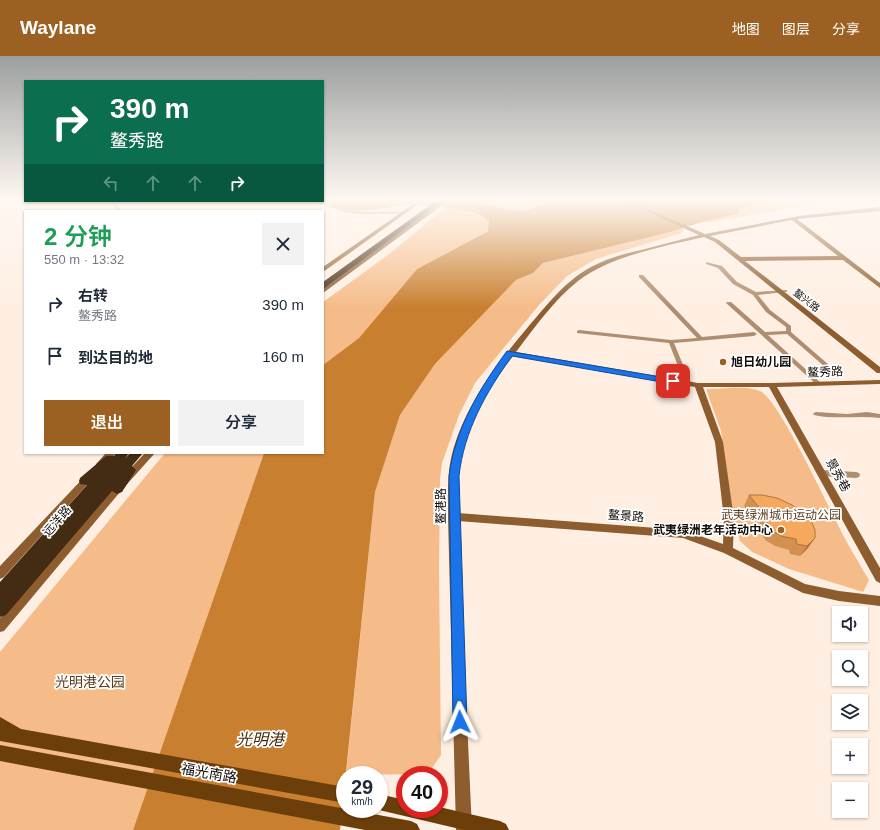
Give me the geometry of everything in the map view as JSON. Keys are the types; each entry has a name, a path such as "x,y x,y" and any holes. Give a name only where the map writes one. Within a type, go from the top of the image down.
{"highway":[{"path":"324,276 381,236"},
{"path":"324,285 391,236"},
{"path":"85,481 116,454"},
{"name":"远洋路","path":"0,593 122,454"},
{"name":"远洋路","path":"0,610 136,454"},
{"path":"117,489 140,454"}],"main road":[{"path":"324,269 371,236"},
{"path":"324,290 397,236"},
{"name":"鳌港路","path":"464,825 453,518 454,469 461,443 481,395 498,368 558,295 581,276 620,257 697,236"},
{"name":"鳌兴路","path":"712,236 725,245 880,371"},
{"path":"816,236 880,286"},
{"path":"742,259 844,258"},
{"name":"鳌兴路","path":"782,292 880,366"},
{"name":"鳌秀路","path":"510,353 693,384 772,385 880,382"},
{"path":"693,384 719,442 730,523 728,550"},
{"name":"景秀巷","path":"772,385 880,578"},
{"path":"0,574 110,454"},
{"path":"0,627 117,489 149,454"},
{"name":"鳌景路","path":"453,518 666,532 696,537 728,550 803,588 839,596 880,601"},
{"path":"0,725 22,738"},
{"name":"福光南路","path":"0,733 336,793"},
{"name":"福光南路","path":"4,755 369,821 411,830"},
{"path":"441,818 464,825 500,830"}],"street":[{"path":"708,263 720,267 735,283 755,294 768,312 786,323 789,327 788,332"},
{"path":"641,276 701,339"},
{"path":"755,294 782,292"},
{"path":"729,303 819,384"},
{"path":"579,332 671,342 754,334"},
{"path":"764,334 788,332 834,372"},
{"path":"671,342 693,384"},
{"path":"816,414 847,416 867,414 880,416"},
{"path":"822,473 856,475"}],"green space":[{"path":"411,236 477,236 417,269 359,338 324,364 324,301 388,255"},
{"path":"650,236 672,236 596,259 567,276 539,305 475,383 459,415 442,463 440,479 439,570 441,755 433,766 396,766 396,774 388,774 388,766 347,766 375,492 400,415 435,364 516,280 533,273 543,263"},
{"name":"武夷绿洲城市运动公园","path":"706,389 755,389 760,391 768,398 791,433 852,552 869,580 863,592 789,569 752,552 740,541 733,516 721,431"},
{"name":"光明港公园","path":"164,454 264,454 133,830 0,830 0,652"}],"water":[{"name":"光明港","path":"478,236 653,236 543,263 533,273 516,280 435,364 400,415 375,492 347,766 336,766 336,818 341,818 340,830 133,830 264,454 324,454 324,364 359,338 417,269"}],"building":[{"path":"749,495 762,495 777,498 792,505 803,513 812,523 815,530 815,538 807,546 797,544 796,539 781,536 771,530 765,518 766,509 761,510"}],"place":[{"name":"旭日幼儿园","path":"723,362"},
{"name":"武夷绿洲老年活动中心","path":"781,530"}],"route":[{"path":"460,722 453,518 455,463 462,438 481,395 489,381 510,353 673,381"}]}
